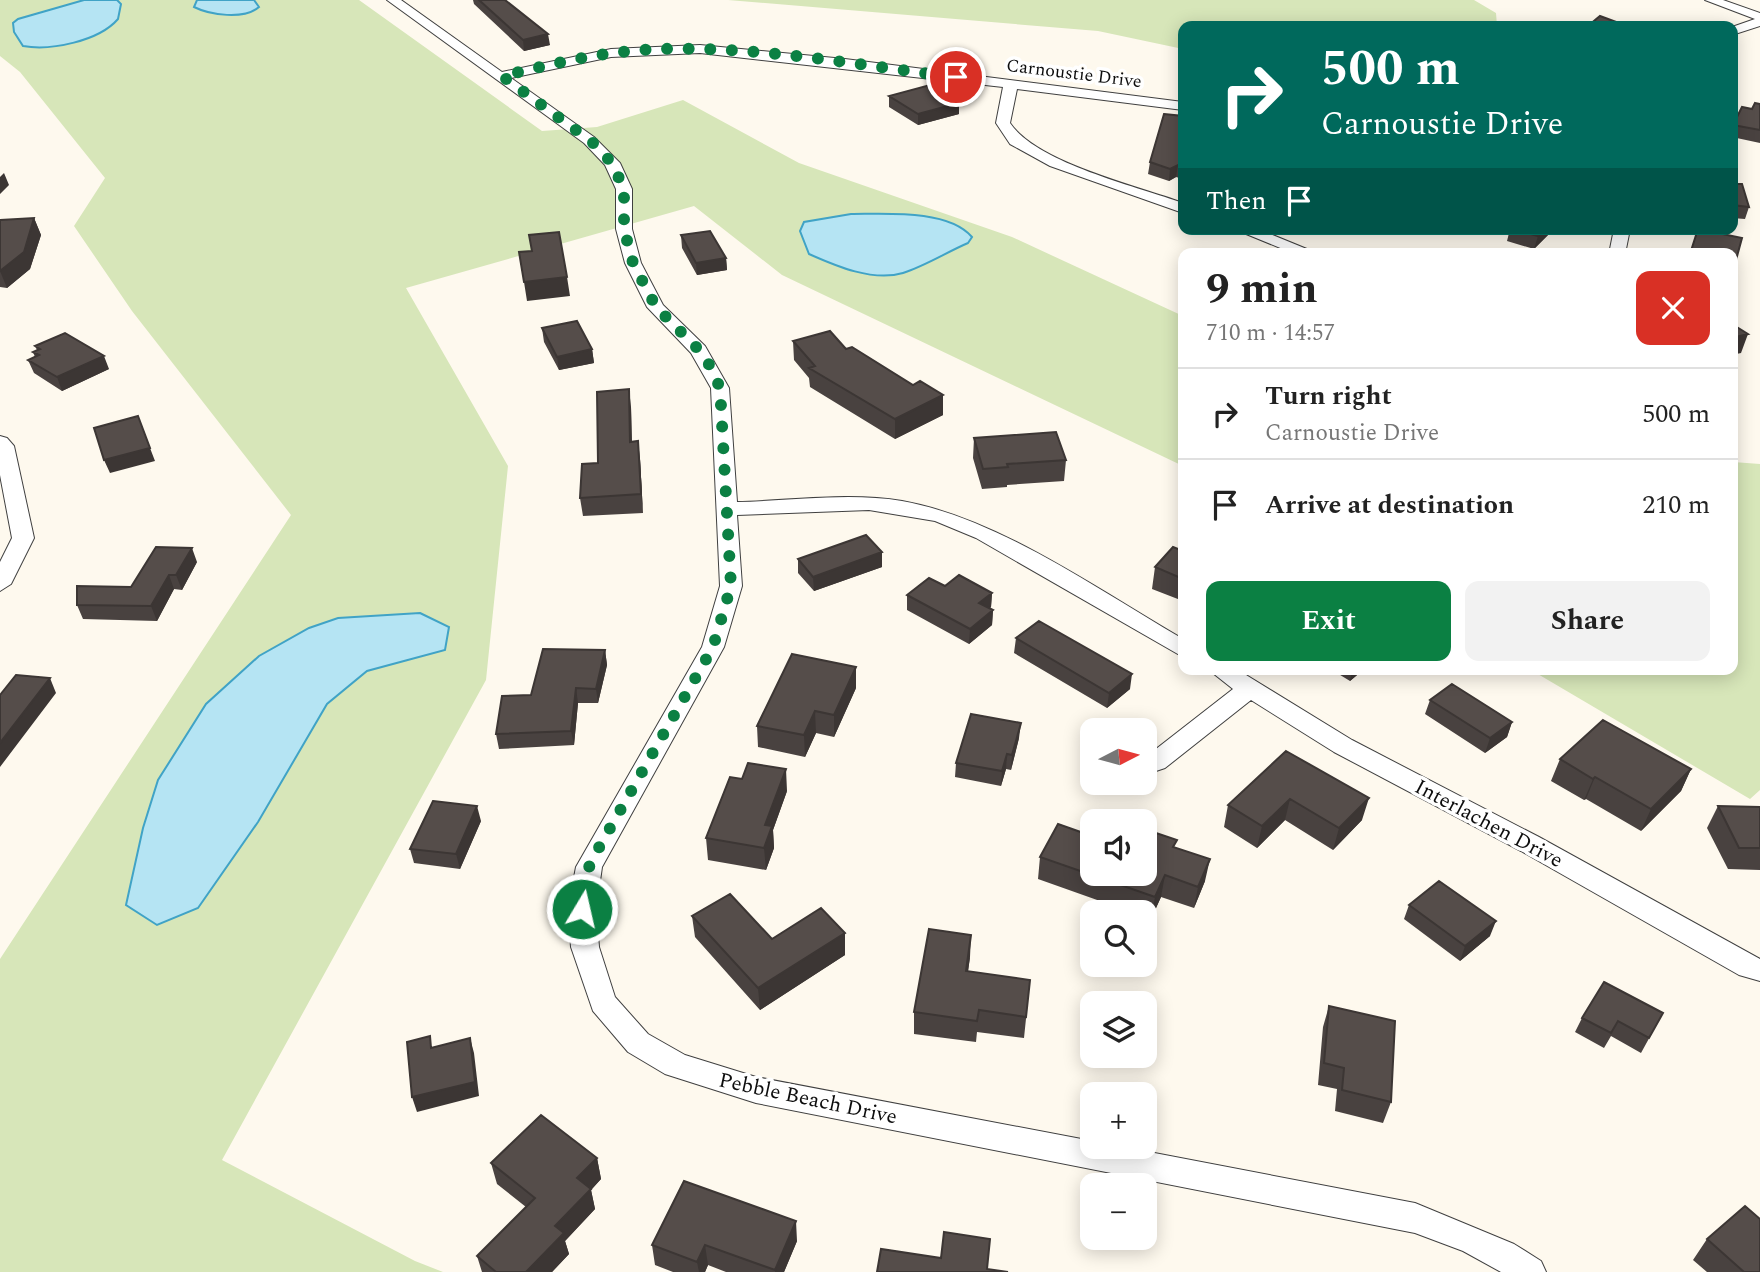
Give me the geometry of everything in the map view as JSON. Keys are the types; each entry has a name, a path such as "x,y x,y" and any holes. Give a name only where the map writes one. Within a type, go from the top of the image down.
{"street":[{"name":"Pebble Beach Drive","path":"393,0 592,142 612,163 624,189 624,229 633,263 656,307 699,350 720,388 731,586 713,647 589,867 582,909 585,947 603,1003 638,1044 676,1065 756,1090 1415,1218 1473,1239 1509,1257 1529,1272"},
{"path":"1711,0 1760,19"},
{"path":"1738,28 1760,19"},
{"name":"Carnoustie Drive","path":"502,76 611,53 700,49 1178,105"},
{"path":"1011,84 1003,123 1015,141 1055,163 1178,206"},
{"path":"1259,235 1294,248"},
{"path":"0,442 4,446 23,538 0,584"},
{"path":"727,509 869,504 901,507 942,517 983,533 1178,646"},
{"name":"Interlachen Drive","path":"1228,675 1343,746 1530,844 1749,967 1760,970"},
{"path":"1157,761 1250,688"}],"green space":[{"path":"0,0 359,0 542,131 597,127 683,100 799,163 1012,237 1178,314 1178,464 782,275 694,206 406,288 508,466 486,680 222,1160 415,1261 443,1272 0,1272 0,959 291,515 132,311 74,226 105,178 20,72 0,56"},
{"path":"728,0 1474,0 1496,13 1497,21 1178,21 1178,48 1098,31"},
{"path":"1738,462 1760,464 1760,790 1750,799 1539,675 1738,675"}],"water":[{"path":"84,0 117,0 121,4 118,19 110,27 87,39 47,47 23,46 14,32 13,23 18,19"},
{"path":"197,0 254,0 259,7 245,14 218,14 194,7"},
{"path":"851,214 932,217 961,228 972,237 968,243 928,263 891,275 879,276 855,271 809,254 800,231 804,222"},
{"path":"420,613 449,627 445,650 367,671 327,704 258,822 198,908 157,925 126,905 143,828 158,780 206,704 259,656 309,628 338,618"}],"building":[{"path":"479,0 505,0 548,34 523,40"},
{"path":"1600,16 1614,21 1594,21"},
{"path":"930,85 959,103 918,114 889,96"},
{"path":"1755,103 1760,104 1760,130 1738,126 1738,115 1742,107 1752,109"},
{"path":"1164,114 1178,115 1178,165 1170,169 1150,162"},
{"path":"1738,184 1742,184 1749,207 1738,206"},
{"path":"34,218 24,252 0,271 0,220"},
{"path":"710,231 726,258 696,263 681,235"},
{"path":"559,232 567,277 524,282 519,252 532,251 529,235"},
{"path":"1696,235 1742,238 1738,253 1738,248 1692,248"},
{"path":"577,321 592,349 557,357 542,328"},
{"path":"1738,328 1748,334 1738,336"},
{"path":"830,331 846,349 852,347 913,385 920,381 943,395 895,419 809,368 815,366 793,341"},
{"path":"65,333 104,356 57,377 28,360 39,355 33,352 40,349 35,346"},
{"path":"629,389 630,442 638,441 641,494 580,498 582,464 598,463 597,392"},
{"path":"138,416 150,448 104,460 94,428"},
{"path":"1056,432 1066,460 1007,464 1008,467 983,469 974,438"},
{"path":"866,535 882,552 813,577 798,559"},
{"path":"156,547 192,548 176,575 169,575 151,606 77,605 77,586 131,587"},
{"path":"1173,547 1178,549 1178,577 1155,567"},
{"path":"959,575 992,593 979,603 993,610 970,629 907,595 929,578 945,586"},
{"path":"1039,621 1132,674 1109,693 1016,638"},
{"path":"543,649 605,650 596,689 576,688 571,731 496,734 502,696 531,695"},
{"path":"792,654 856,667 834,715 815,711 804,735 757,726"},
{"path":"16,675 50,678 0,743 0,695"},
{"path":"1452,684 1512,722 1490,738 1430,700"},
{"path":"971,714 1021,723 1012,755 1007,754 1002,771 956,763"},
{"path":"1603,720 1691,769 1651,809 1560,759"},
{"path":"1286,751 1369,798 1339,828 1290,799 1262,826 1228,805"},
{"path":"748,763 786,769 765,825 772,826 764,848 706,838 730,777 742,779"},
{"path":"433,801 477,806 456,854 410,849"},
{"path":"1718,806 1760,807 1760,848 1739,848"},
{"path":"1058,824 1080,832 1080,871 1040,857"},
{"path":"1157,833 1177,840 1173,847 1210,859 1198,887 1165,875 1155,897 1123,886 1157,886"},
{"path":"1439,881 1496,921 1465,946 1409,905"},
{"path":"730,894 772,939 821,908 845,933 758,988 692,916"},
{"path":"929,929 971,935 966,971 1030,980 1026,1017 979,1010 977,1021 914,1012"},
{"path":"1604,982 1663,1013 1649,1038 1618,1021 1611,1033 1582,1018"},
{"path":"1329,1006 1395,1021 1391,1102 1342,1090 1344,1068 1324,1063"},
{"path":"430,1036 431,1048 470,1038 475,1082 412,1097 407,1042"},
{"path":"541,1115 597,1158 577,1178 591,1189 555,1226 564,1233 526,1272 496,1272 477,1256 535,1198 491,1163"},
{"path":"684,1181 796,1221 775,1270 705,1245 697,1262 652,1245"},
{"path":"1745,1206 1760,1219 1760,1272 1744,1272 1707,1239"},
{"path":"944,1232 990,1239 987,1269 1008,1272 877,1272 881,1249 941,1258"}],"route":[{"path":"582,909 589,867 713,647 726,612 731,586 720,388 699,350 656,307 633,263 624,229 624,189 612,163 592,142 502,76 611,53 700,49 956,77"}]}
